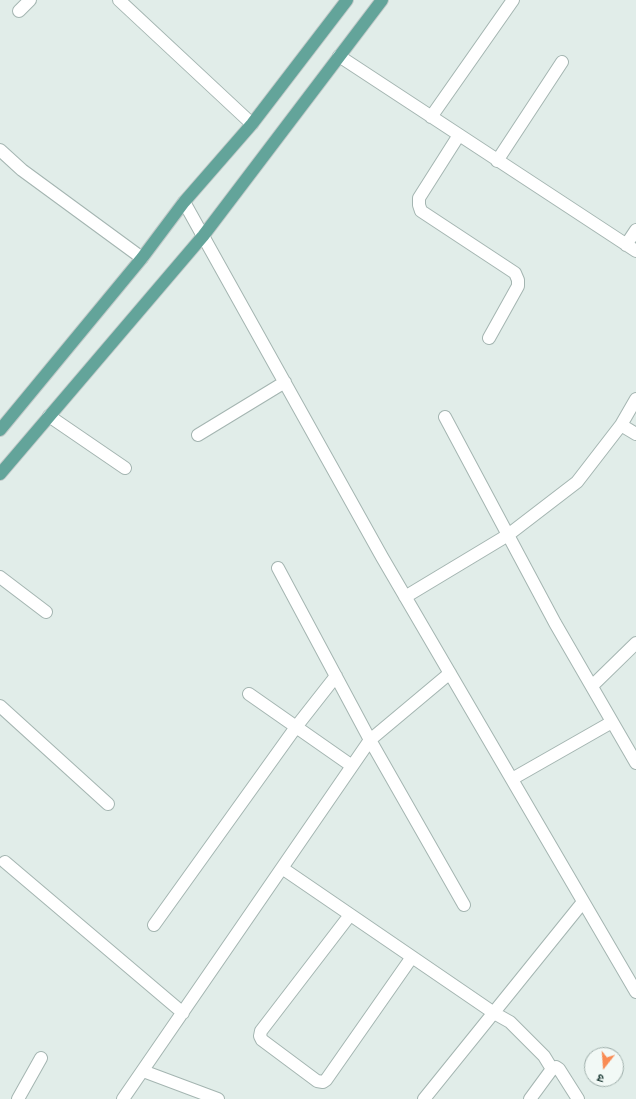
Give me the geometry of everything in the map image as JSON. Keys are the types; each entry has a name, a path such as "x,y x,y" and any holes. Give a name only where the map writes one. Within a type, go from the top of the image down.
{"main road":[{"path":"0,430 142,258 184,202 252,124 347,0"},
{"path":"0,474 203,236 382,0"}],"street":[{"path":"19,11 30,0"},
{"path":"119,0 252,124"},
{"path":"431,117 513,0"},
{"path":"339,56 631,248 636,230"},
{"path":"497,161 562,62"},
{"path":"459,135 419,198 419,205 421,211 515,273 518,280 518,286 489,338"},
{"path":"0,150 22,170 142,258"},
{"path":"184,202 405,597 636,992"},
{"path":"198,435 285,382"},
{"path":"405,597 508,535 577,482 621,425 636,399"},
{"path":"49,416 125,468"},
{"path":"445,417 555,623 612,722 632,748 636,764"},
{"path":"621,425 636,434"},
{"path":"278,568 370,740 464,905"},
{"path":"0,577 46,612"},
{"path":"592,686 636,644"},
{"path":"123,1099 370,740 450,673"},
{"path":"154,925 296,727 336,676"},
{"path":"249,694 352,766"},
{"path":"0,706 108,804"},
{"path":"512,780 612,722"},
{"path":"5,862 183,1013"},
{"path":"282,868 494,1013 510,1022 544,1056 552,1069"},
{"path":"424,1099 583,902"},
{"path":"350,915 261,1031 260,1036 262,1040 317,1081 323,1082 326,1080 412,957"},
{"path":"18,1099 41,1058"},
{"path":"530,1099 552,1069 556,1067 559,1069 578,1099"},
{"path":"142,1071 218,1099"}]}
